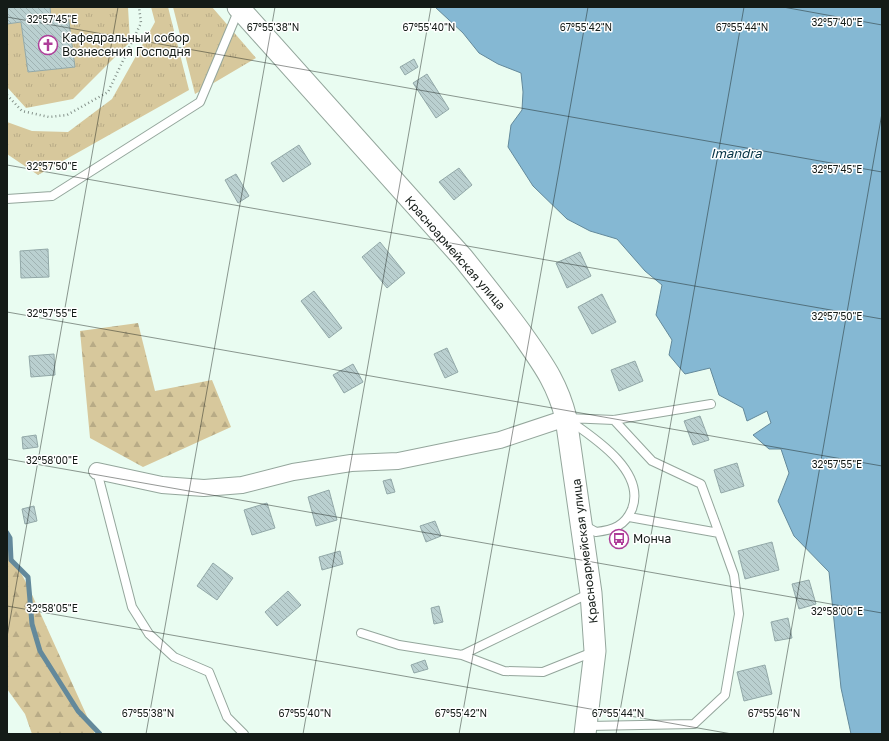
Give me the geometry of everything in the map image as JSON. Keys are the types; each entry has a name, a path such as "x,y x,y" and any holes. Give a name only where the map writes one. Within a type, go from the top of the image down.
{"street":[{"name":"Красноармейская улица","path":"239,7 463,258 494,296 551,375 561,397 566,418 574,463 591,593 595,651 588,731"},
{"path":"98,471 162,485 204,488 242,485 293,472 351,463 398,461 500,440 566,418"}],"lane":[{"path":"7,199 52,196 200,102 239,7"},
{"path":"566,418 614,420 711,404"},
{"path":"566,418 605,445 625,468 634,489 635,501 629,517 614,530 596,532 581,523"},
{"path":"588,731 694,724 725,695 739,614 734,575 701,484 652,461 614,420"},
{"path":"98,471 132,607 148,634 174,657 209,672 227,717 244,734"},
{"path":"629,517 719,533"},
{"path":"462,655 591,593"},
{"path":"361,633 399,645 462,655 504,671 543,672 595,651"}],"path":[{"path":"7,95 22,111 50,117 67,115 108,92 141,23 139,7"}],"green space":[{"path":"50,7 128,7 130,42 73,99 26,108 7,87 7,24 21,22 28,72 74,67 51,17"},
{"path":"151,7 168,7 189,90 38,175 7,154 7,122 32,131 68,132 112,99 155,22"},
{"path":"173,7 212,7 256,58 195,94"},
{"path":"138,323 155,391 212,380 231,427 143,467 90,438 80,331"},
{"path":"7,547 29,588 95,734 32,734 25,714 7,689"}],"water":[{"name":"Imandra","path":"435,7 882,7 882,734 851,734 841,688 829,572 794,536 778,501 789,473 781,449 769,449 753,435 771,423 767,411 747,421 743,408 719,395 710,368 685,374 669,355 672,340 656,315 662,285 645,271 617,239 590,231 567,219 533,186 508,147 511,125 522,110 523,92 521,73 498,64 479,53 463,33"}],"building":[{"name":"Кафедральный собор Вознесения Господня","path":"7,7 50,7 51,17 68,15 75,67 28,72 21,22 7,24"},
{"path":"414,59 418,67 405,75 400,67"},
{"path":"427,74 449,109 436,118 413,83"},
{"path":"299,145 311,164 283,182 271,163"},
{"path":"459,168 472,185 454,200 439,182"},
{"path":"236,174 249,196 238,203 225,180"},
{"path":"380,242 405,273 387,288 362,257"},
{"path":"48,249 49,277 21,278 20,251"},
{"path":"580,252 591,276 567,288 556,263"},
{"path":"314,291 342,328 329,338 301,301"},
{"path":"602,294 616,322 592,334 578,307"},
{"path":"447,348 458,372 445,378 434,354"},
{"path":"54,354 55,375 31,377 29,356"},
{"path":"635,361 643,381 619,391 611,370"},
{"path":"353,364 363,382 344,393 333,375"},
{"path":"700,416 709,440 693,445 684,421"},
{"path":"36,435 38,447 23,449 22,437"},
{"path":"737,463 744,486 721,493 714,470"},
{"path":"391,479 395,492 387,494 383,481"},
{"path":"329,490 337,520 316,526 308,497"},
{"path":"267,503 275,528 252,535 244,510"},
{"path":"34,506 37,521 25,524 22,509"},
{"path":"435,521 441,536 426,542 420,526"},
{"path":"772,542 779,570 745,579 738,551"},
{"path":"340,551 343,564 322,570 319,557"},
{"path":"213,563 233,578 217,600 197,586"},
{"path":"809,580 816,604 799,609 792,584"},
{"path":"288,591 301,605 277,626 265,612"},
{"path":"439,606 443,622 434,624 431,608"},
{"path":"788,618 792,638 775,641 771,622"},
{"path":"425,660 428,669 414,673 411,665"},
{"path":"765,665 772,694 744,701 737,672"}],"waterway":[{"path":"7,533 10,538 11,560 28,577 32,624 40,651 78,711 100,734"}],"place":[{"name":"Кафедральный собор Вознесения Господня","path":"48,45"},
{"name":"Монча","path":"619,539"}]}
